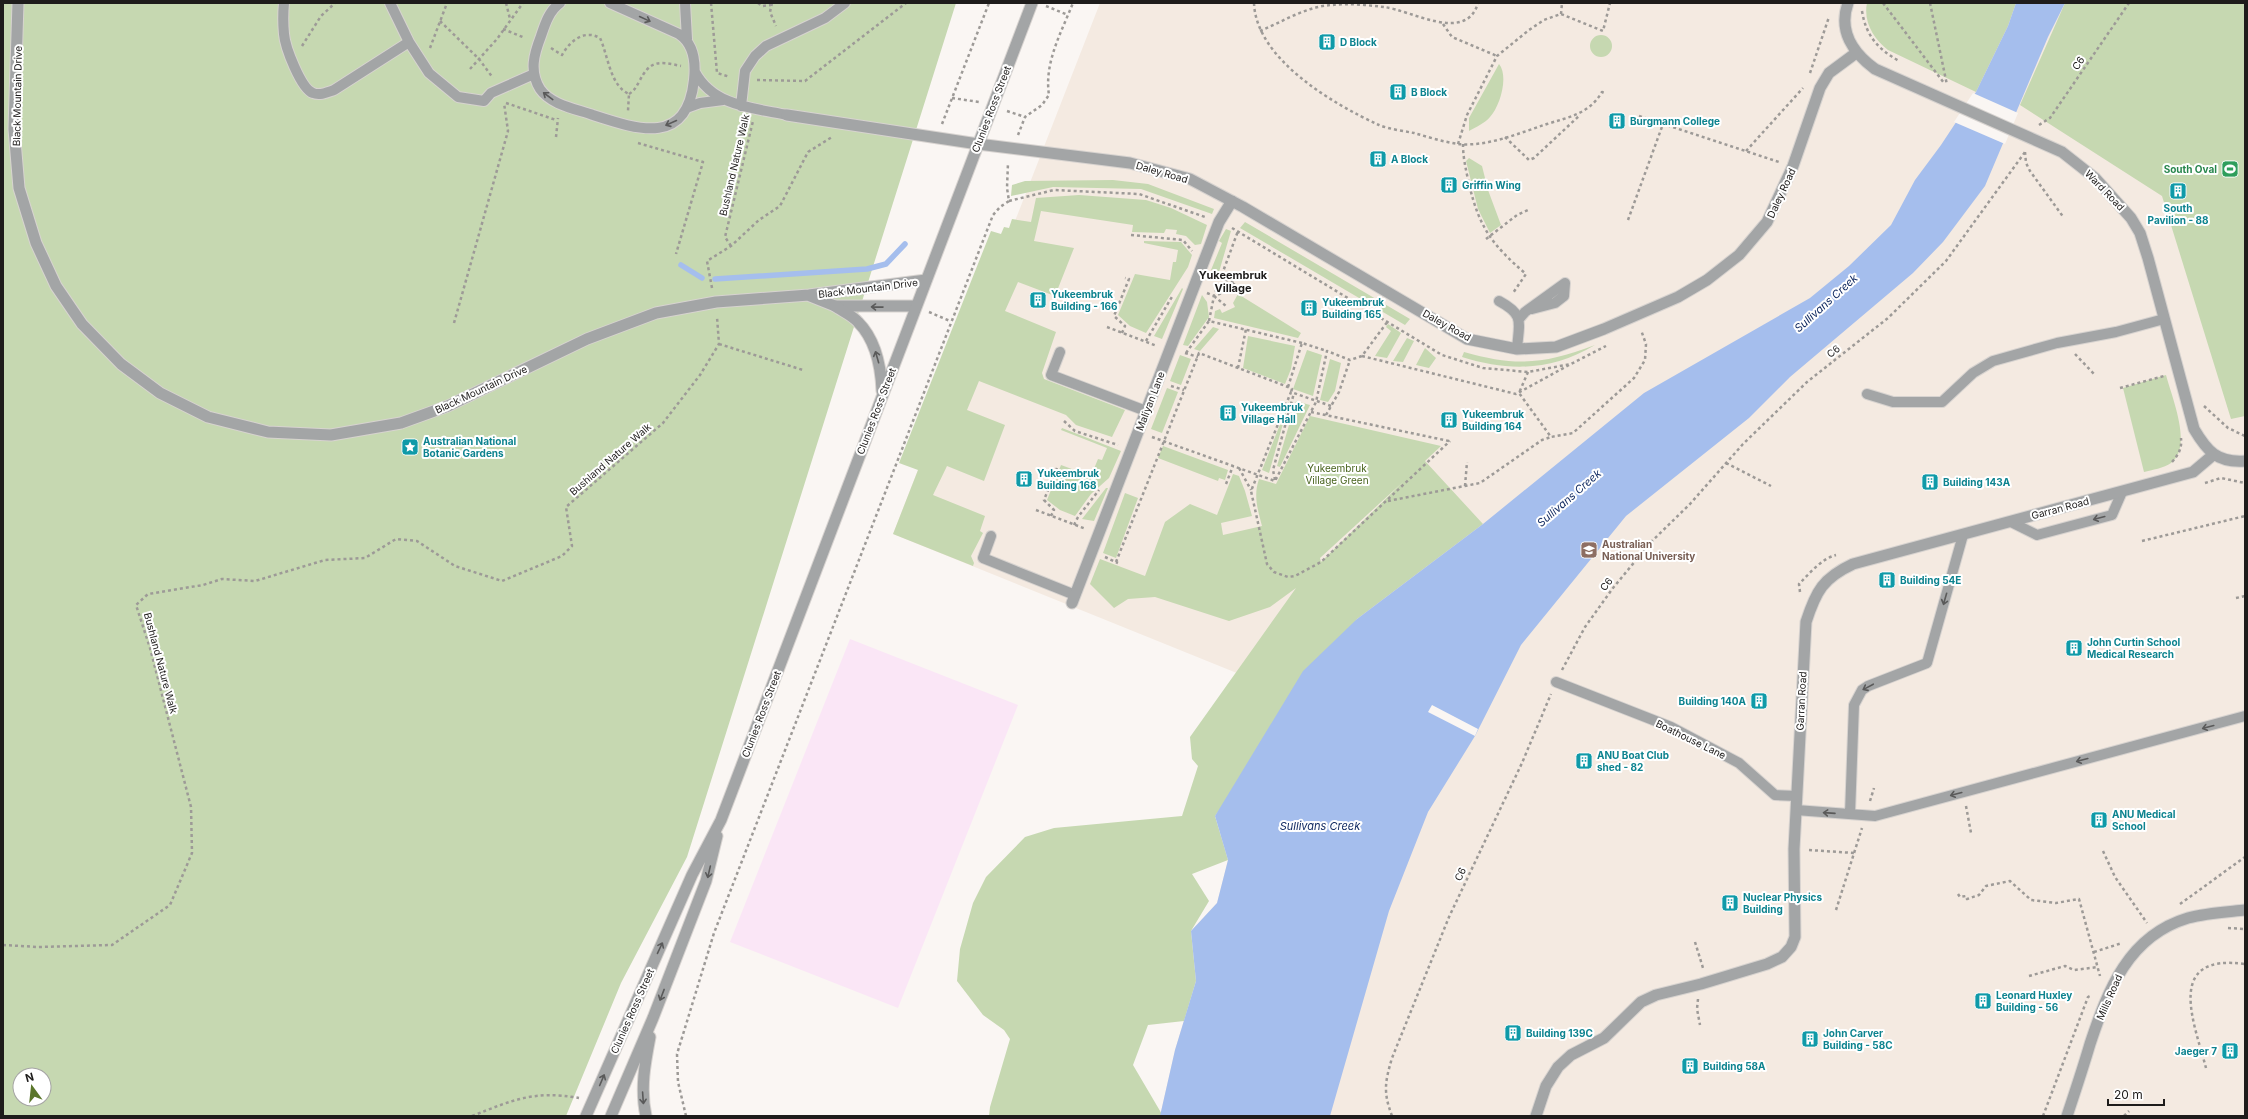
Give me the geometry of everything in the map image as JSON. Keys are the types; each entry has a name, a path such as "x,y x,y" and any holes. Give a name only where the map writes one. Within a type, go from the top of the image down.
{"street":[{"name":"Black Mountain Drive","path":"18,3 14,129 19,188 36,243 56,286 82,324 121,364 160,393 208,417 268,432 331,435 401,423 448,406 587,339 626,324 670,310 716,302 809,295 926,280"},
{"name":"Clunies Ross Street","path":"611,1116 653,1018 706,881 721,820 1032,3"},
{"name":"Ward Road","path":"1848,3 1845,11 1846,28 1856,53 1875,68 2062,152 2079,164 2105,188 2131,218 2140,233 2148,258 2194,429 2205,447 2213,455"},
{"name":"Daley Road","path":"787,115 849,126 1130,163 1190,179 1232,201 1467,339 1518,349 1556,346 1563,344 1678,297 1707,280 1738,255 1766,222 1793,166 1820,88 1829,73 1856,53"},
{"name":"Maliyan Lane","path":"1073,599 1219,222 1232,201"},
{"name":"Black Mountain Drive","path":"809,295 835,306 916,306"},
{"path":"835,306 858,321 875,347 881,370 882,395"},
{"path":"2213,455 2226,460 2245,461"},
{"name":"Garran Road","path":"1536,1116 1546,1086 1558,1067 1571,1055 1604,1038 1641,1002 1656,995 1701,984 1767,964 1782,957 1791,947 1794,937 1794,849 1806,622 1817,592 1832,575 1853,564 2193,472 2213,455"},
{"name":"Clunies Ross Street","path":"586,1116 692,875 721,820"},
{"name":"Mills Road","path":"2067,1116 2104,1003 2116,977 2136,950 2167,927 2187,918 2206,914 2245,910"},
{"path":"646,1116 642,1098 644,1066 653,1018"}],"lane":[{"path":"284,3 284,35 292,62 307,89 314,94 334,90 409,42"},
{"path":"390,3 423,67 458,97 484,101 491,93 534,74"},
{"path":"560,3 552,10 538,43 533,62 534,74 539,88 552,100 627,126 648,128 673,123 689,107 700,103 723,100"},
{"path":"610,3 687,39"},
{"path":"685,3 687,39 693,51 695,70 692,97 689,107"},
{"path":"741,106 744,71 749,63 766,46 825,18 845,3"},
{"path":"695,70 702,84 723,100 741,106 787,115"},
{"path":"1502,302 1515,310 1519,319 1518,349"},
{"path":"1519,319 1528,310"},
{"path":"1867,394 1894,402 1942,402 1980,367 1993,361 2057,343 2116,332 2164,319"},
{"path":"1060,352 1051,375 1146,411"},
{"path":"2011,522 2037,535 2112,515 2122,492"},
{"path":"1850,814 1854,705 1857,697 1868,686 1927,663 1963,535"},
{"path":"991,536 983,558 1073,599"},
{"name":"Boathouse Lane","path":"1556,682 1670,727 1739,763 1775,794 1797,796"},
{"path":"1796,810 1875,816 2245,716"}],"path":[{"path":"292,62 321,16 335,3"},
{"path":"423,67 447,3"},
{"path":"506,3 510,20"},
{"path":"470,69 497,39 523,3"},
{"path":"711,3 717,73"},
{"path":"758,3 762,6 771,4 770,12 781,38"},
{"path":"621,107 629,110 629,94 637,87 646,70 656,63 673,64 695,70 710,70 744,80 805,81 906,3"},
{"path":"937,138 989,3"},
{"path":"1025,117 1042,105 1049,95 1047,85 1049,64 1073,3"},
{"path":"1254,3 1254,12 1260,31 1277,54 1319,92 1380,125 1463,144 1505,137 1580,115"},
{"path":"1260,31 1324,3"},
{"path":"1319,6 1333,4 1385,7 1443,23 1463,23 1476,12 1478,3"},
{"path":"1561,14 1562,3"},
{"path":"1458,144 1466,115 1497,56 1528,30 1544,20 1561,14 1603,31 1610,3"},
{"path":"1883,3 1948,88 1930,3"},
{"name":"C6","path":"2035,128 2050,118 2129,3"},
{"path":"1044,5 1068,15"},
{"path":"1863,7 1865,26 1873,42"},
{"path":"1809,77 1832,10"},
{"path":"440,21 479,59 494,79 504,102 508,132 454,324"},
{"path":"1443,23 1452,36 1497,56"},
{"path":"503,29 518,36"},
{"path":"538,43 562,55 567,46 577,38 594,35 600,38 615,79 623,91 629,94"},
{"path":"494,79 500,77"},
{"path":"1746,151 1806,84"},
{"path":"1505,137 1529,160 1534,158 1596,101 1602,92 1606,93"},
{"path":"504,102 565,122"},
{"name":"Bushland Nature Walk","path":"731,246 725,237 756,109"},
{"path":"1639,116 1793,166"},
{"path":"1628,220 1663,124"},
{"path":"803,370 719,344 716,302 707,261 731,246 759,220 780,206 808,152 849,126"},
{"path":"633,142 703,162 676,254"},
{"path":"1463,144 1463,157 1476,210 1490,236 1512,262 1526,274 1502,302"},
{"path":"2032,154 2026,151 2026,163 2030,171 2064,218"},
{"name":"C6","path":"1392,1116 1385,1099 1385,1082 1392,1058 1449,917 1522,763 1556,682 1585,627 1613,588 1651,542 1690,504 1742,444 1807,382 1888,318 1946,261 2026,151"},
{"path":"1006,168 1006,188 1009,201"},
{"path":"686,1116 678,1082 677,1054 714,933 950,321 993,215 1000,207 1009,201 1054,190 1139,194 1209,218"},
{"path":"1486,239 1517,215 1530,209"},
{"path":"1186,353 1209,322 1214,296 1238,231"},
{"path":"1131,235 1182,240 1203,263"},
{"path":"1122,332 1125,326 1114,316 1129,279 1125,278"},
{"path":"1214,296 1230,290 1234,283 1226,279"},
{"path":"1146,341 1180,284 1214,296 1226,306"},
{"path":"916,306 950,321"},
{"path":"1362,356 1388,321"},
{"path":"1209,322 1302,343 1350,360 1362,356 1516,394 1571,364"},
{"path":"1107,327 1151,343"},
{"path":"1238,368 1246,330"},
{"path":"1388,501 1480,483 1542,440 1573,433 1634,378 1645,360 1646,344 1641,330"},
{"path":"1288,387 1302,343"},
{"name":"Bushland Nature Walk","path":"3,945 38,947 112,946 170,905 192,853 191,807 150,648 136,604 148,594 203,585 222,580 255,581 325,560 365,558 396,539 417,541 455,566 502,581 562,556 572,546 566,507 663,423 700,376 719,344"},
{"path":"1275,481 1316,402 1327,351"},
{"path":"1116,562 1199,353 1292,389 1273,470 1275,481"},
{"path":"1193,356 1198,357"},
{"path":"1326,416 1339,392 1350,360"},
{"path":"2164,370 2168,383"},
{"path":"1519,393 1528,372"},
{"path":"2120,388 2166,375"},
{"path":"1173,386 1184,390"},
{"path":"1292,393 1331,406"},
{"path":"1251,491 1292,393"},
{"path":"1519,393 1551,437"},
{"path":"2201,403 2210,413 2228,428 2245,436"},
{"path":"1238,468 1251,491 1267,564 1274,572 1288,577 1295,576 1321,562 1388,501 1450,441 1311,412"},
{"path":"1064,421 1075,431 1131,449"},
{"path":"1138,432 1275,481"},
{"path":"2170,464 2178,455 2182,446 2181,434"},
{"path":"1465,486 1467,462"},
{"path":"1726,463 1771,486"},
{"path":"1226,484 1233,466"},
{"path":"1051,516 1054,510 1044,500 1057,468"},
{"path":"1074,525 1078,517 1098,491 1107,486 1116,488"},
{"path":"1036,510 1086,529"},
{"path":"2142,541 2245,516"},
{"path":"1799,599 1799,584 1826,557 1841,553"},
{"path":"2236,598 2245,596"},
{"path":"1836,910 1874,788"},
{"path":"1965,800 1971,833"},
{"path":"1794,849 1854,853"},
{"path":"2103,851 2115,877 2149,926"},
{"path":"2176,907 2245,857"},
{"path":"1958,894 1960,897 1966,896 1967,899 1979,895 1986,886 2010,880 2031,900 2056,903 2080,899 2098,967 2100,982"},
{"path":"2224,929 2245,929"},
{"path":"2094,952 2128,941"},
{"path":"2206,1068 2190,1006 2190,989 2194,979 2201,970 2212,965 2245,964"},
{"path":"2030,976 2065,966 2074,970 2098,967"},
{"path":"2043,1116 2088,996 2094,993"},
{"path":"472,1116 518,1098 556,1094 593,1100"},
{"path":"2124,1116 2129,1111"}],"shaded area":[{"name":"Australian National University","path":"1100,3 2245,3 2245,1116 1160,1116 1175,1050 1196,981 1191,931 1217,903 1228,860 1220,838 1289,694 893,534"},
{"path":"850,639 1018,705 898,1008 730,942"}],"green space":[{"name":"Australian National Botanic Gardens","path":"3,3 956,3 687,857 621,983 566,1116 3,1116"},
{"path":"1867,3 2016,3 2008,26 1976,92 1888,50 1883,46 1874,35 1868,23 1866,10"},
{"path":"2065,3 2245,3 2245,416 2231,419 2162,196 2020,105"},
{"path":"1601,35 1609,38 1612,46 1609,54 1601,57 1593,54 1590,46 1593,38"},
{"path":"1499,64 1502,69 1503,83 1497,106 1488,119 1469,131 1469,118"},
{"path":"1469,158 1482,166 1488,190 1501,225 1490,233 1478,209 1466,161"},
{"path":"1113,180 1148,184 1214,209 1212,214 1141,189 1053,187 1011,196 1012,185 1025,181"},
{"path":"1079,195 1146,200 1171,208 1207,225 1201,244 1195,245 1186,236 1176,234 1177,230 1166,229 1164,233 1132,232 1133,225 1041,211 1034,241 1074,248 1055,296 1018,282 1005,311 1056,332 1042,373 1044,379 1125,410 1112,437 1076,425 1066,415 979,381 967,410 1005,425 984,481 947,466 933,495 985,516 980,531 983,533 971,556 974,563 973,566 893,534 918,470 899,463 991,231 1001,234 1004,227 1009,228 1012,219 1031,222 1036,198"},
{"path":"1245,222 1410,319 1405,325 1240,228"},
{"path":"1226,229 1231,231 1219,272 1211,270 1222,243 1219,241"},
{"path":"1144,241 1181,242 1192,255 1188,267 1146,333 1130,326 1118,315 1135,274 1170,280 1173,262 1176,262 1178,250 1144,243"},
{"path":"1182,288 1183,289 1162,339 1154,336"},
{"path":"1238,294 1301,333 1298,338 1214,318 1215,311 1220,309 1222,313 1235,307 1233,303"},
{"path":"1202,295 1207,302 1209,317 1188,346 1183,345"},
{"path":"1388,324 1401,333 1387,358 1375,356 1391,331 1386,327"},
{"path":"1213,327 1219,329 1200,351 1194,349"},
{"path":"1248,336 1295,346 1291,369 1285,384 1243,368"},
{"path":"1407,338 1414,341 1403,362 1393,361"},
{"path":"1595,345 1579,354 1562,360 1530,366 1514,367 1497,365 1462,357 1464,352 1500,360 1545,360"},
{"path":"1425,348 1436,358 1429,368 1416,365"},
{"path":"1307,350 1322,355 1313,396 1293,389"},
{"path":"1180,355 1191,359 1181,385 1170,381"},
{"path":"1330,359 1341,363 1335,391 1328,402 1320,400"},
{"path":"2166,375 2179,422 2181,434 2180,446 2177,456 2171,463 2161,468 2144,472 2123,388"},
{"path":"1167,388 1178,392 1162,433 1151,429"},
{"path":"1290,399 1269,473 1262,470"},
{"path":"1296,401 1310,405 1280,467 1277,466"},
{"name":"Yukeembruk Village Green","path":"1310,416 1441,446 1425,461 1483,524 1357,619 1215,816 1228,860 1192,874 1209,901 1191,931 1196,981 1184,1021 1148,1025 1133,1065 1163,1116 989,1116 990,1107 1010,1039 1004,1030 983,1015 957,981 960,949 973,903 986,877 1025,837 1054,828 1182,816 1198,766 1192,759 1190,737 1296,588 1270,607 1229,621 1155,597 1128,599 1114,608 1090,584 1100,559 1145,576 1165,522 1190,504 1217,515 1233,474 1239,476 1252,516 1221,523 1223,535 1262,526 1256,497 1259,479 1276,484","holes":["1404,481 1321,562 1320,558"]},
{"path":"1062,428 1121,451 1109,478 1091,494 1075,516 1060,510 1047,500 1061,465 1091,476 1098,459 1102,460 1107,448 1061,430"},
{"path":"1163,446 1228,470 1225,480 1219,478 1218,481 1158,458"},
{"path":"1106,488 1108,488 1094,521 1082,519"},
{"path":"1125,493 1138,498 1116,558 1103,553"}],"water":[{"name":"Sullivans Creek","path":"2016,3 2065,3 2048,37 1985,186 1943,242 1913,273 1790,377 1749,418 1626,516 1521,645 1475,736 1428,812 1389,911 1330,1116 1160,1116 1175,1050 1196,981 1191,931 1217,903 1228,860 1215,816 1303,671 1357,619 1483,524 1644,393 1810,298 1849,266 1891,225 1915,180 1941,145 1976,92 2008,26"}],"pier":[{"path":"1973,93 2018,113 2005,144 1954,122"},
{"path":"1432,705 1478,729 1475,736 1428,712"}],"waterway":[{"path":"715,279 867,269 886,264 905,244"},
{"path":"681,265 702,278"}],"place":[{"name":"D Block","path":"1327,42"},
{"name":"B Block","path":"1398,92"},
{"name":"Burgmann College","path":"1617,121"},
{"name":"A Block","path":"1378,159"},
{"name":"South Oval","path":"2230,169"},
{"name":"Griffin Wing","path":"1449,185"},
{"name":"South Pavilion - 88","path":"2178,191"},
{"name":"Yukeembruk Building - 166","path":"1038,300"},
{"name":"Yukeembruk Building 165","path":"1309,308"},
{"name":"Yukeembruk Village Hall","path":"1228,413"},
{"name":"Yukeembruk Building 164","path":"1449,420"},
{"name":"Australian National Botanic Gardens","path":"410,447"},
{"name":"Yukeembruk Building 168","path":"1024,479"},
{"name":"Building 143A","path":"1930,482"},
{"name":"Australian National University","path":"1589,550"},
{"name":"Building 54E","path":"1887,580"},
{"name":"John Curtin School Medical Research","path":"2074,648"},
{"name":"Building 140A","path":"1759,701"},
{"name":"ANU Boat Club shed - 82","path":"1584,761"},
{"name":"ANU Medical School","path":"2099,820"},
{"name":"Nuclear Physics Building","path":"1730,903"},
{"name":"Leonard Huxley Building - 56","path":"1983,1001"},
{"name":"Building 139C","path":"1513,1033"},
{"name":"John Carver Building - 58C","path":"1810,1039"},
{"name":"Jaeger 7","path":"2230,1051"},
{"name":"Building 58A","path":"1690,1066"}],"district":[{"name":"Yukeembruk Village","path":"1233,281"}]}
